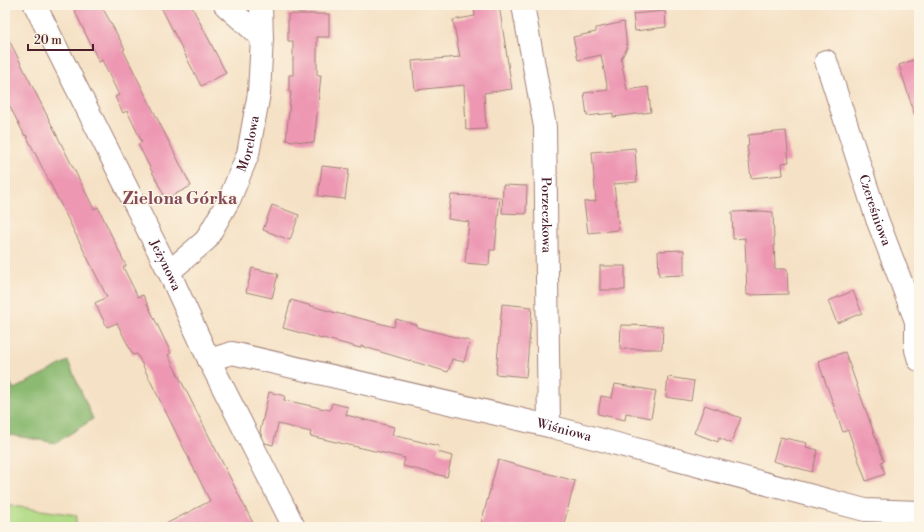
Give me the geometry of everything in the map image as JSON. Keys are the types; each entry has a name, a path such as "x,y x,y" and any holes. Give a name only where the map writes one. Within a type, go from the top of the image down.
{"street":[{"name":"Jeżynowa","path":"35,5 169,272 209,360 294,527"},
{"path":"225,5 262,38"},
{"name":"Morelowa","path":"169,272 206,240 230,198 248,154 259,93 262,38 261,5"},
{"name":"Porzeczkowa","path":"523,5 545,127 549,426"},
{"name":"Czereśniowa","path":"826,61 877,219 916,321 916,350 919,360"},
{"name":"Wiśniowa","path":"209,360 232,353 549,426 865,510 919,512"}],"green space":[{"path":"68,361 93,419 56,443 5,434 5,374 14,389"},
{"path":"5,505 77,515 75,527 5,527"}],"building":[{"path":"72,5 101,5 125,49 123,50 191,186 166,199 138,144 142,142 127,111 123,113 115,97 119,95 102,60 99,62"},
{"path":"160,5 191,5 226,73 201,86"},
{"path":"474,5 499,5 512,89 484,93 486,129 466,130 464,85 415,90 412,61 460,57 453,20 475,16"},
{"path":"665,11 666,27 635,31 633,14"},
{"path":"288,14 329,14 329,37 317,37 317,75 321,75 314,143 286,140 291,92 289,92 289,75 293,75 293,41 288,41"},
{"path":"624,22 627,48 621,59 627,90 648,87 651,112 613,117 613,113 587,116 584,93 608,90 601,55 578,60 573,37 596,32 596,28"},
{"path":"5,32 94,209 98,207 126,266 123,267 138,297 143,295 171,353 168,355 255,527 160,527 210,501 137,354 133,355 117,323 107,327 95,303 107,297 26,135 25,136 5,97"},
{"path":"919,58 919,116 915,116 899,65"},
{"path":"786,131 789,162 782,163 783,175 751,178 747,146 749,146 748,135"},
{"path":"635,148 637,182 614,184 619,230 588,233 584,202 596,201 592,152"},
{"path":"322,166 349,169 345,199 318,196"},
{"path":"503,185 527,186 526,214 502,213"},
{"path":"451,195 500,197 495,250 490,250 489,265 465,263 469,222 448,219"},
{"path":"272,205 299,215 290,240 263,230"},
{"path":"732,212 773,212 775,269 787,269 788,294 747,295 745,238 733,239"},
{"path":"684,250 684,275 659,276 658,251"},
{"path":"600,266 625,266 625,290 600,290"},
{"path":"252,268 278,274 272,298 246,292"},
{"path":"853,291 862,313 837,323 828,301"},
{"path":"291,300 343,315 394,327 396,319 417,325 417,327 470,341 464,362 452,359 448,372 361,346 360,348 283,328"},
{"path":"502,304 532,307 526,377 496,374"},
{"path":"621,325 663,326 662,349 620,349"},
{"path":"845,352 884,461 881,462 885,474 866,481 848,430 843,432 818,361"},
{"path":"668,377 694,381 691,401 666,397"},
{"path":"615,384 656,391 651,418 626,413 625,420 598,414 601,396 612,398"},
{"path":"269,392 285,396 284,400 330,410 332,403 348,407 346,415 394,427 392,435 439,446 438,452 452,456 447,477 403,466 405,458 310,436 311,432 278,424 273,445 265,443 260,432"},
{"path":"705,405 741,418 731,443 719,438 718,442 694,433"},
{"path":"780,437 807,443 806,447 818,450 812,472 773,461"},
{"path":"498,460 575,481 563,527 480,527"}],"district":[{"name":"Zielona Górka","path":"180,199"}]}
